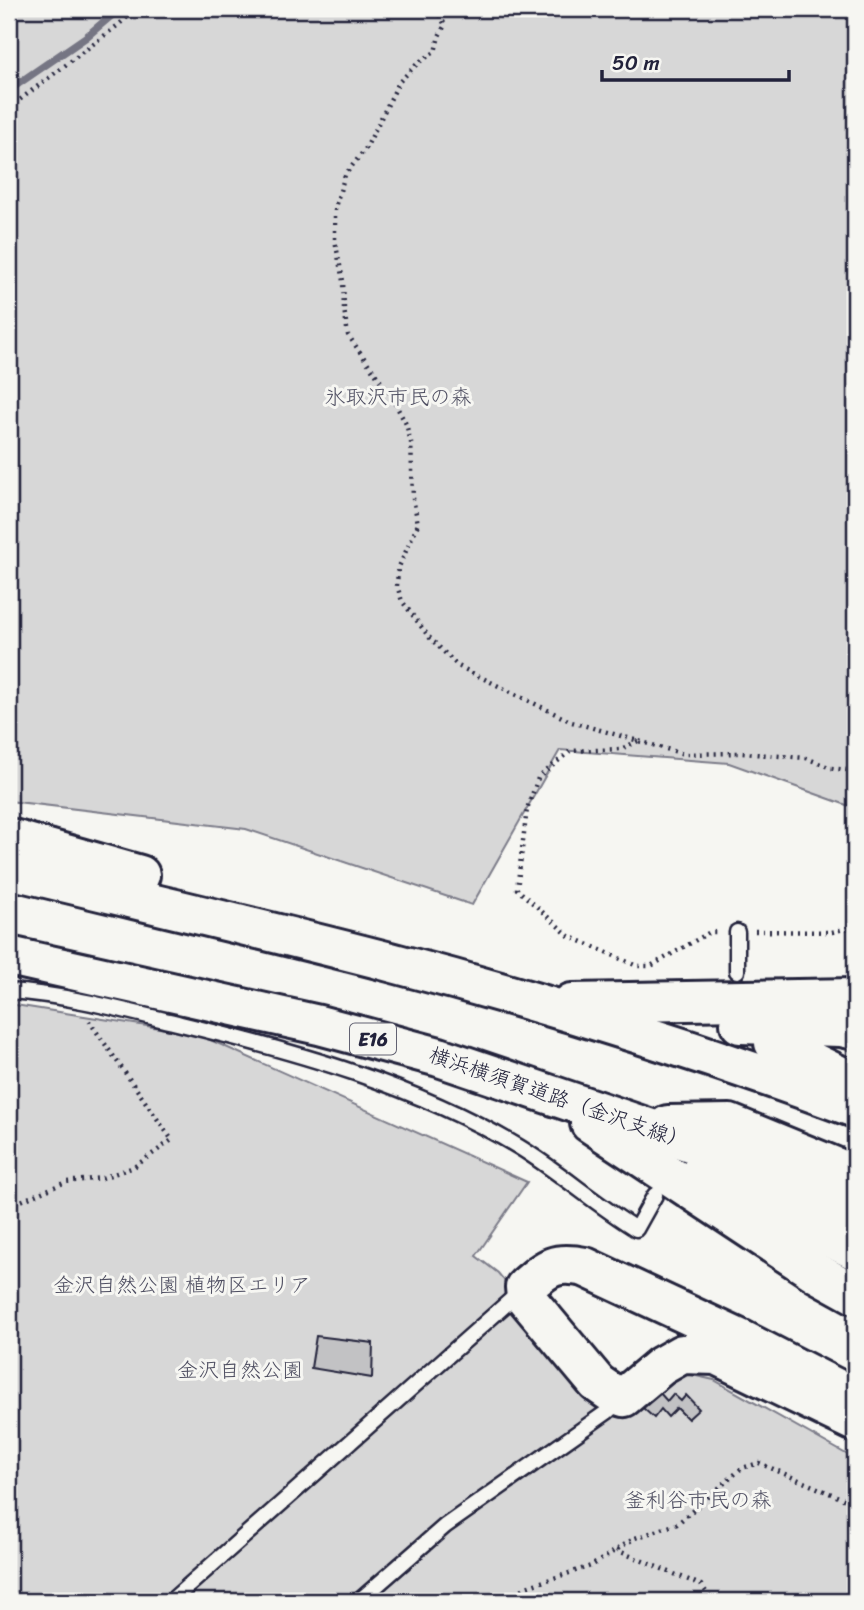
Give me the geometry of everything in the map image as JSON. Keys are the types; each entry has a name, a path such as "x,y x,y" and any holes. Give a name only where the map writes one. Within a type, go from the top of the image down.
{"highway":[{"path":"9,838 183,887 390,962"},
{"path":"9,869 390,962 539,1004 759,1072 797,1087 855,1125"},
{"name":"横浜横須賀道路（金沢支線）","path":"9,956 319,1025 439,1057 727,1155 772,1190 855,1210"},
{"path":"539,1004 855,998"},
{"path":"588,1019 841,1027 855,1030"},
{"path":"711,1023 774,1043 855,1083"},
{"path":"774,1043 855,1054"},
{"path":"546,1094 817,1273 855,1294"},
{"path":"625,1121 730,1124 855,1175"},
{"path":"772,1190 855,1199"},
{"path":"772,1190 855,1230"},
{"path":"772,1190 808,1227 855,1250"},
{"path":"855,1398 741,1340 585,1267 563,1262 546,1269 525,1287 526,1298 597,1383 610,1392 624,1397 661,1366 682,1354 716,1355 855,1422"},
{"path":"817,1273 855,1287"}],"lane":[{"path":"737,932 737,971"},
{"path":"9,991 73,998 249,1041 325,1062 407,1093 518,1147 636,1229 655,1195"},
{"path":"171,1601 525,1287"},
{"path":"359,1601 445,1526 607,1412 624,1397"}],"path":[{"path":"9,108 137,9"},
{"path":"436,9 445,24 435,52 419,62 399,82 366,148 345,175 335,207 335,240 343,281 348,335 391,396 406,424 411,442 413,498 418,524 398,569 397,586 402,601 429,637 458,666 572,722 684,754 742,753 806,758 831,768 855,771"},
{"path":"638,741 621,748 569,751 538,778 527,809 517,889 569,936 637,966 651,965 710,932 832,932 855,926"},
{"path":"9,1206 66,1182 102,1178 134,1167 172,1140 73,998"},
{"path":"504,1601 526,1587 591,1566 635,1538 677,1524 742,1468 759,1463 855,1504"},
{"path":"615,1550 701,1585 713,1601"}],"green space":[{"name":"氷取沢市民の森","path":"9,9 855,9 855,808 729,763 560,750 472,905 246,829 9,801"},
{"name":"金沢自然公園","path":"9,1004 197,1034 527,1182 476,1256 498,1273 602,1398 670,1370 714,1380 855,1459 855,1601 9,1601"}],"building":[{"path":"316,1336 373,1343 372,1378 311,1368"},
{"path":"659,1392 667,1401 673,1394 681,1401 686,1395 699,1409 688,1419 677,1408 668,1417 661,1409 654,1418 643,1408"}],"waterway":[{"path":"9,90 86,37 119,9"}],"park label":[{"name":"金沢自然公園 植物区エリア","path":"182,1285"},
{"name":"釜利谷市民の森","path":"698,1500"}]}
